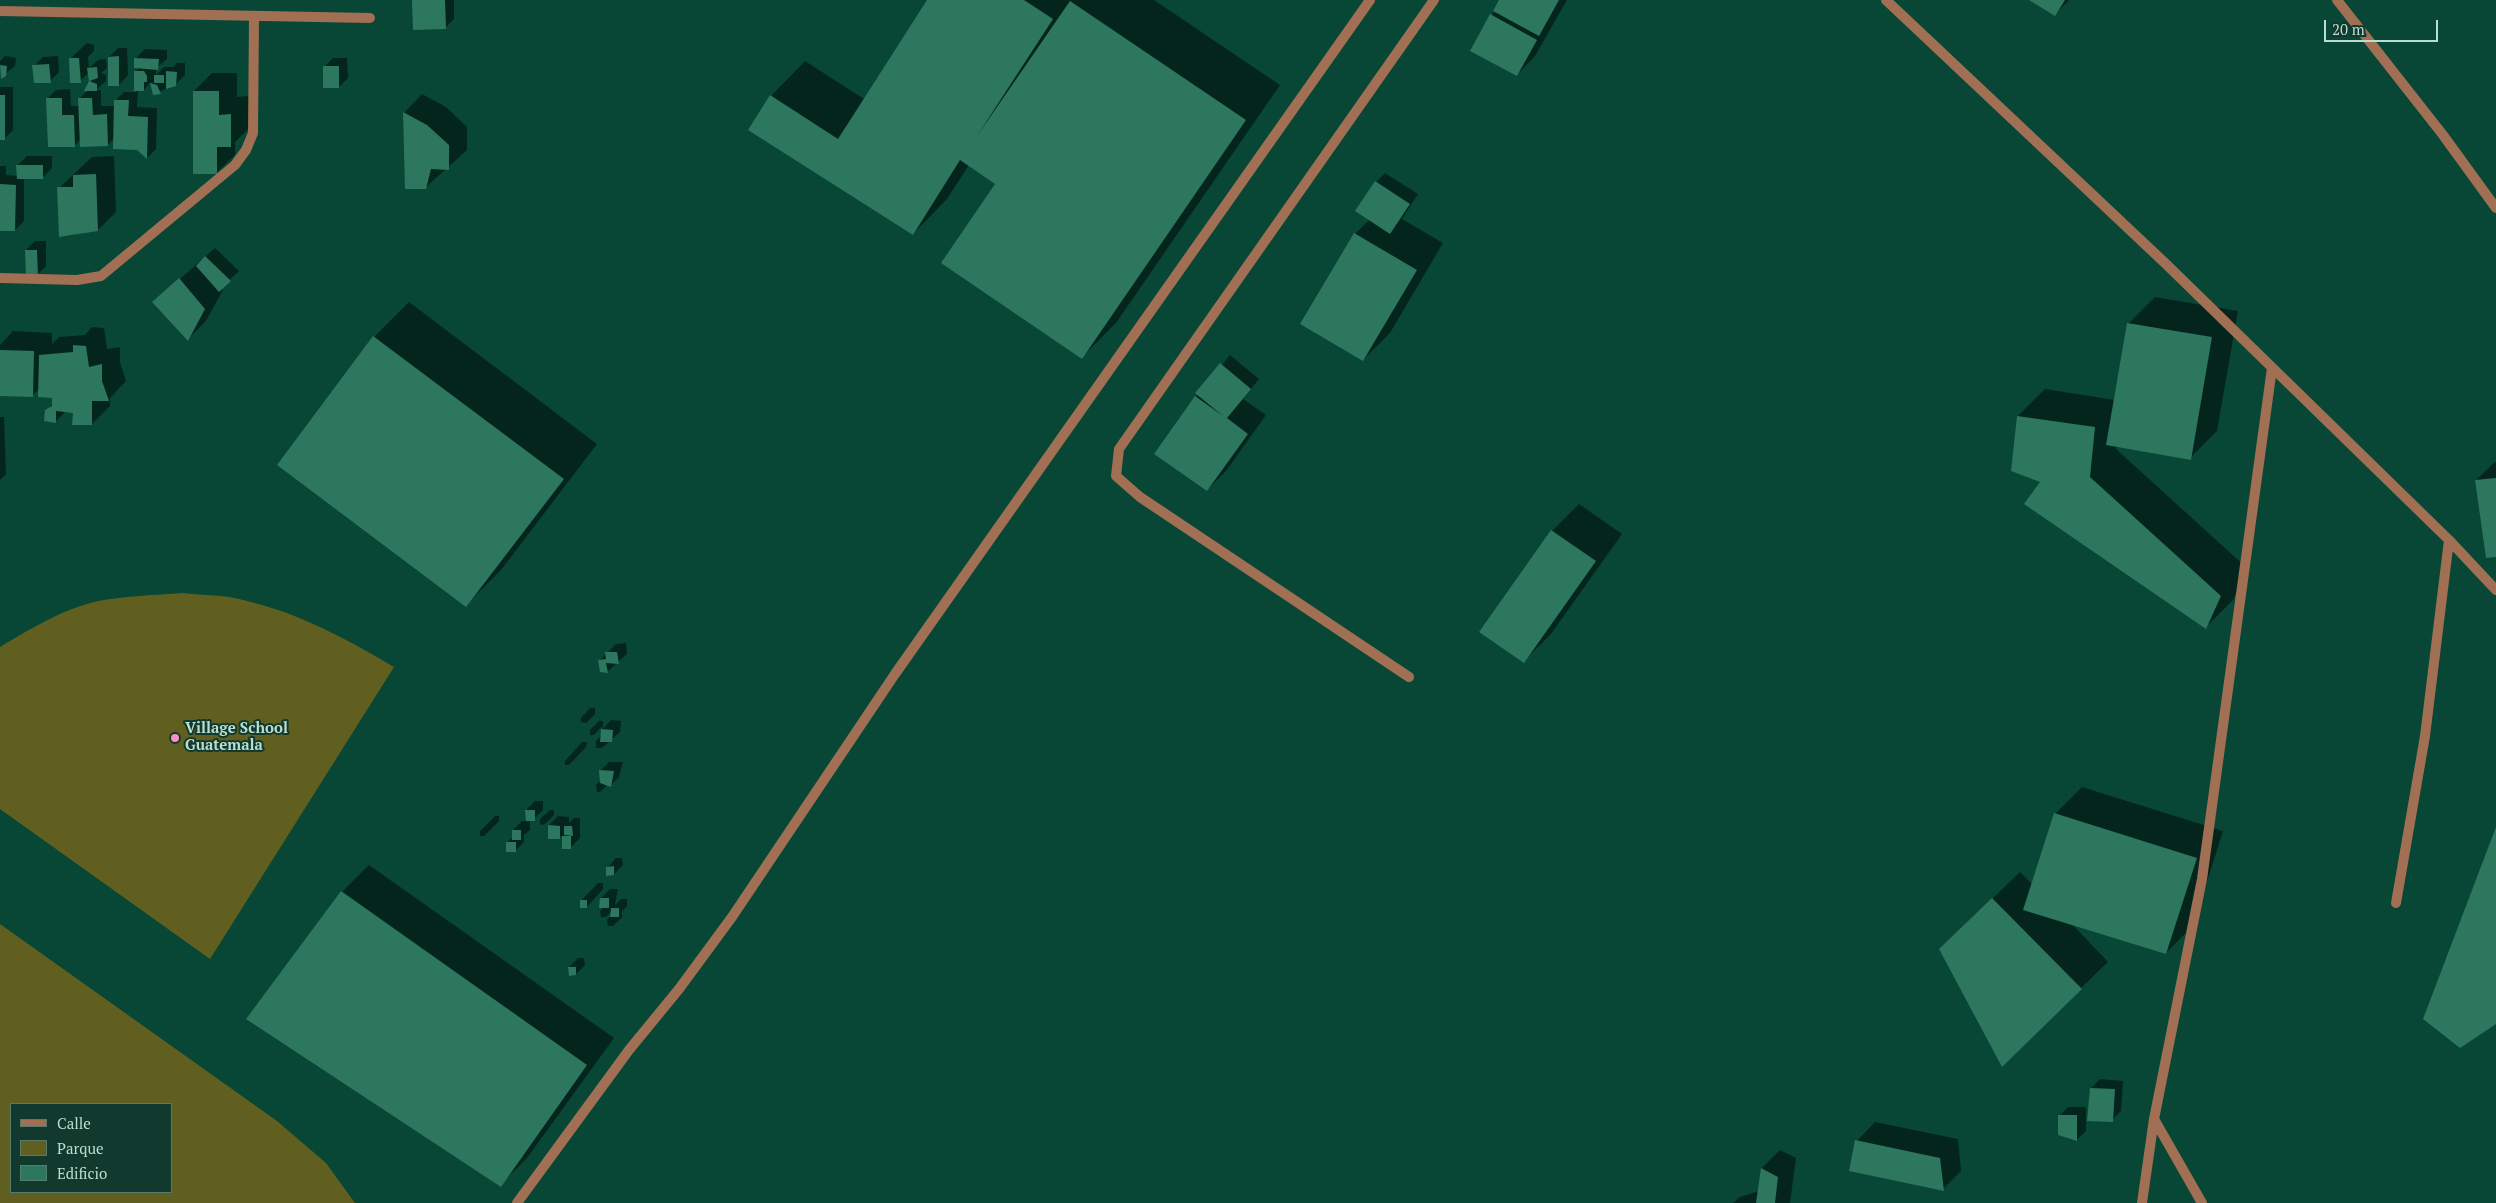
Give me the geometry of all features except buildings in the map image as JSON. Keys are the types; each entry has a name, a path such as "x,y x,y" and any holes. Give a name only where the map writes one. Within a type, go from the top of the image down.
{"street":[{"path":"517,1203 629,1050 732,917 901,666 1370,0"},
{"path":"1408,677 1140,497 1116,476 1119,449 1434,0"},
{"path":"1886,0 2166,264 2448,540 2496,590"},
{"path":"2337,0 2443,135 2496,208"},
{"path":"0,11 370,18"},
{"path":"0,278 77,280 101,276 235,165 246,150 253,133 254,17"},
{"path":"2142,1203 2154,1119 2202,879 2272,368"},
{"path":"2396,903 2425,736 2448,540"},
{"path":"2154,1119 2202,1203"}],"green space":[{"name":"Village School Guatemala","path":"183,593 229,597 273,608 335,634 394,667 210,959 0,809 0,647 47,620 72,609 98,601"},
{"path":"0,924 277,1121 326,1163 355,1203 0,1203"}],"place":[{"name":"Village School Guatemala","path":"175,738"}]}
